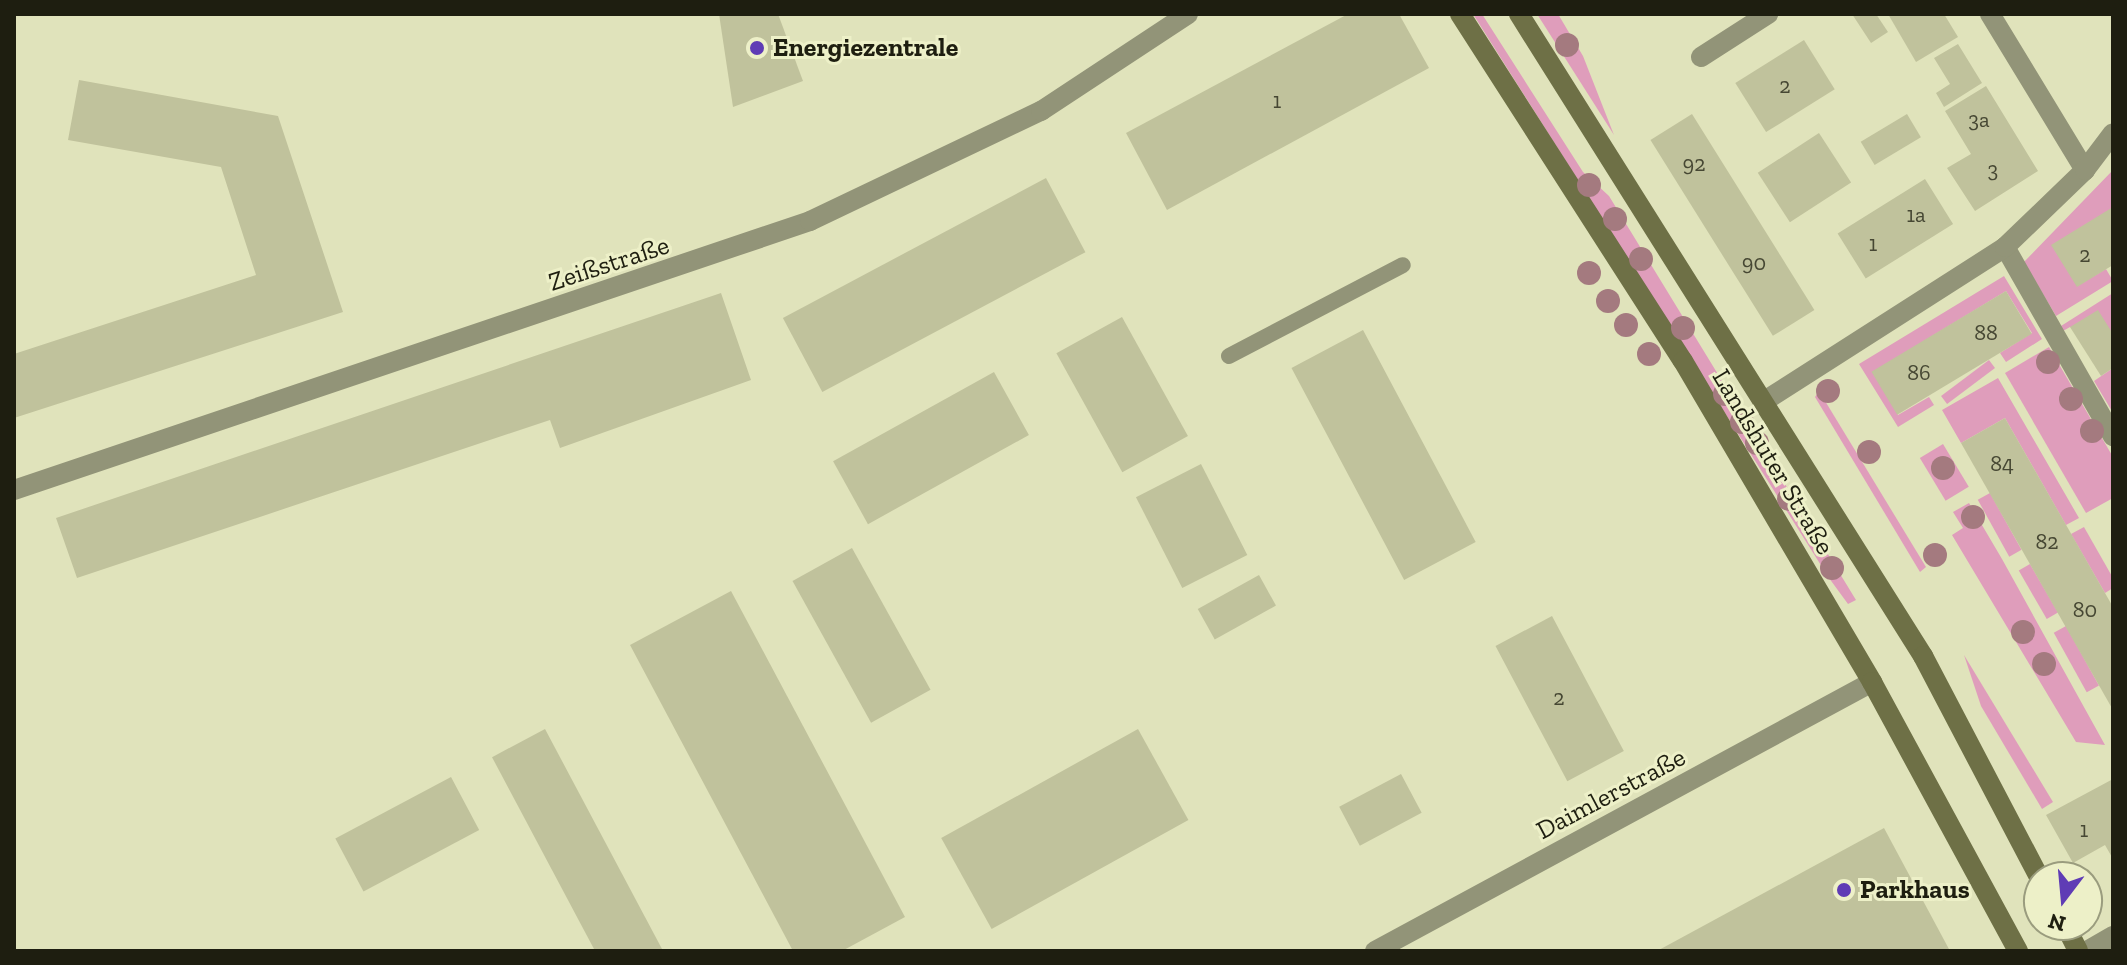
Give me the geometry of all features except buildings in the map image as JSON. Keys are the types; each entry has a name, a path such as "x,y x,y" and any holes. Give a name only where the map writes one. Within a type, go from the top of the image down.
{"main road":[{"name":"Landshuter Straße","path":"1460,14 1683,361 1872,682 2018,951"},
{"name":"Landshuter Straße","path":"1519,14 1766,400 1923,656 2031,861"}],"street":[{"name":"Zeißstraße","path":"14,490 810,221 1041,111 1188,14"},
{"path":"1701,57 1768,14"},
{"path":"1990,14 2085,170"},
{"path":"1766,400 2005,247 2085,170 2113,133"},
{"path":"2005,247 2113,436"},
{"name":"Daimlerstraße","path":"1375,951 1872,682"},
{"path":"2087,951 2113,936"}],"lane":[{"path":"1229,356 1403,265"}],"shaded area":[{"path":"1473,14 1482,14 1583,172 1609,196 1856,600 1848,604 1829,578"},
{"path":"1537,14 1558,14 1583,56 1614,135"},
{"path":"2113,170 2113,207 2077,286 2106,269 2113,281 2056,316 2024,262"},
{"path":"2004,276 2042,339 2006,362 2000,353 2032,333 2006,291 1873,372 1898,415 1929,397 1934,405 1898,427 1859,364"},
{"path":"2113,293 2113,334 2070,327 2063,331 2061,326"},
{"path":"2049,347 2113,457 2113,498 2086,513 2005,373"},
{"path":"1989,360 1995,368 1947,404 1941,396"},
{"path":"2113,368 2113,413 2094,381"},
{"path":"1998,378 2079,518 2066,525 2005,418 1961,443 1942,410"},
{"path":"1819,391 1926,567 1920,572 1815,397"},
{"path":"1943,444 1969,487 1946,501 1920,458"},
{"path":"1990,493 2022,550 2009,557 1978,500"},
{"path":"1969,503 2105,745 2076,742 1952,535 1963,528 1953,512"},
{"path":"2084,527 2113,578 2113,588 2105,593 2071,534"},
{"path":"2030,564 2058,612 2047,619 2019,570"},
{"path":"2066,626 2099,685 2087,692 2054,633"},
{"path":"1964,655 2053,802 2042,809 1981,706"}],"place":[{"name":"Energiezentrale","path":"757,48"},
{"name":"Parkhaus","path":"1844,890"}]}
